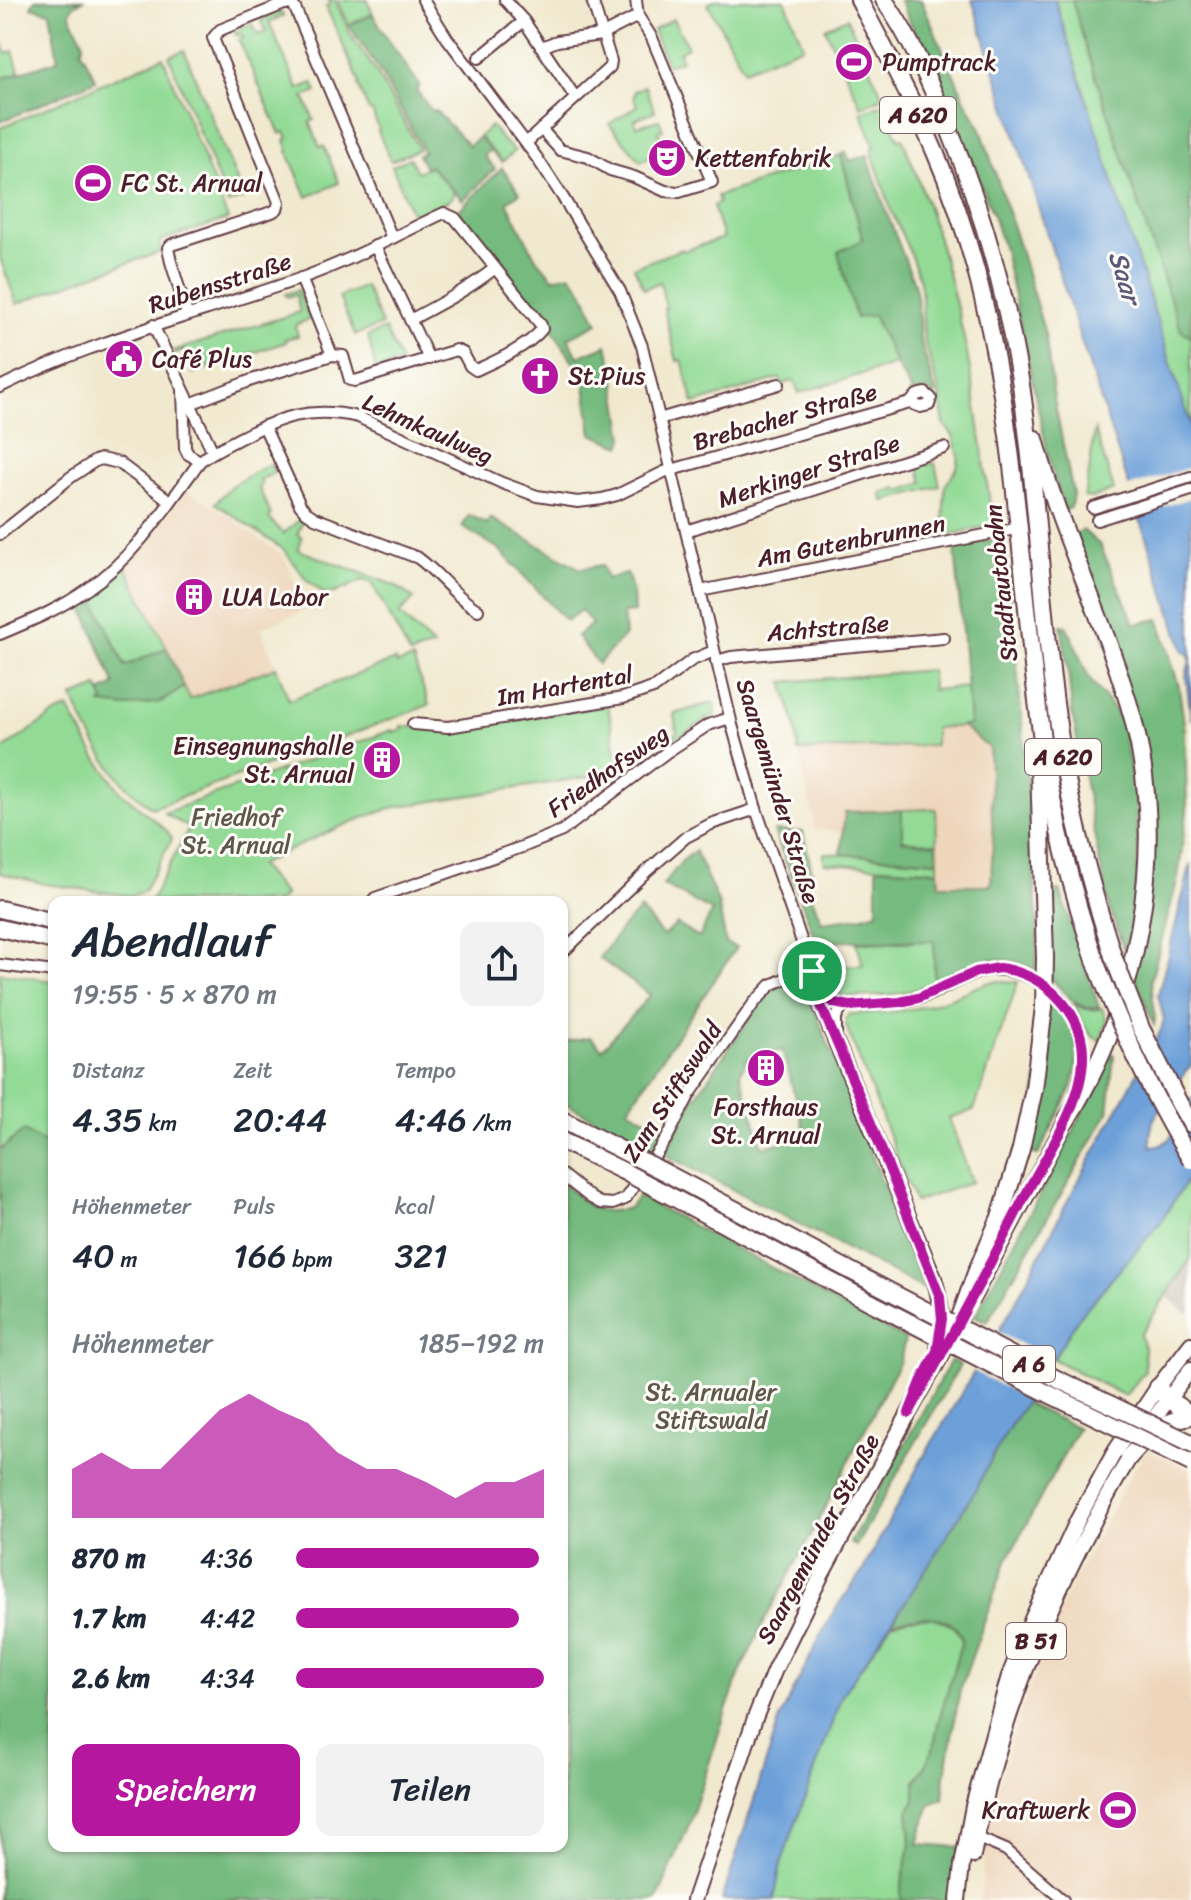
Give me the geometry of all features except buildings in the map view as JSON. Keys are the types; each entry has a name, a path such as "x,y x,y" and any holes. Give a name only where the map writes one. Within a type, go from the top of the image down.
{"highway":[{"name":"Stadtautobahn","path":"861,4 893,63 936,155 971,253 994,346 1017,506 1038,712 1059,832 1078,907 1096,963 1139,1063 1191,1160"},
{"name":"Stadtautobahn","path":"889,4 956,145 999,288 1021,385 1061,745 1079,842 1113,956 1151,1049 1191,1124"},
{"path":"1021,385 1053,502 1116,666 1133,720 1144,784 1148,843 1140,928 1129,974 1104,1044 1066,1121"},
{"path":"955,1331 1000,1217 1021,1149 1034,1089 1044,1007 1045,958 1038,712"},
{"path":"0,909 48,921"},
{"path":"0,928 48,940"},
{"name":"A 6","path":"568,1123 1057,1379 1191,1443"},
{"name":"A 6","path":"568,1144 1049,1394 1191,1463"},
{"path":"1166,1393 1191,1404"},
{"path":"1166,1393 1191,1415"},
{"path":"1129,1457 1155,1429 1191,1415"}],"main road":[{"path":"811,969 812,980 940,1297 942,1319 937,1351 909,1413"},
{"name":"Saargemünder Straße","path":"694,1900 755,1718 775,1669 822,1574 1066,1121"},
{"name":"B 51","path":"958,1900 972,1836 1024,1671 1042,1627 1091,1525 1191,1344"},
{"name":"B 51","path":"967,1900 973,1806 1002,1699 1032,1619 1091,1493 1114,1453 1191,1369"}],"street":[{"name":"Saargemünder Straße","path":"423,0 574,214 624,300 642,346 730,718 756,809 811,969 828,998 843,1006 918,998 988,969 1009,969 1042,983 1072,1014 1082,1043 1082,1068 1066,1121"},
{"path":"505,0 524,21 575,97"},
{"path":"526,143 610,67 611,61 592,0"},
{"path":"541,129 560,150 588,157 610,170 665,191 679,192 712,182 652,38 638,16 636,0"},
{"path":"187,314 168,248 277,209 279,202 213,38 220,30 284,4 295,8 392,238"},
{"path":"542,47 557,41 601,35 638,16"},
{"path":"479,58 524,21"},
{"name":"Rubensstraße","path":"0,387 153,325 301,278 444,213 455,218 495,268"},
{"path":"375,246 429,359"},
{"path":"190,404 262,376 332,355 343,356 350,380 355,381 460,351 476,370 539,334 542,329 495,268 454,297 410,320"},
{"path":"301,278 332,355"},
{"path":"153,325 213,452"},
{"path":"659,419 779,384"},
{"path":"183,389 185,448 188,454 200,461"},
{"name":"Brebacher Straße","path":"671,470 910,403"},
{"name":"Lehmkaulweg","path":"0,634 51,611 93,586 130,552 200,461 288,416 317,412 358,417 502,483 537,496 566,502 617,495 671,470"},
{"path":"264,426 306,512 418,558 464,602 478,610"},
{"name":"Merkinger Straße","path":"686,531 944,448"},
{"path":"0,534 71,477 101,459 125,466 170,501"},
{"path":"1093,508 1191,477"},
{"path":"1097,520 1191,490"},
{"name":"Am Gutenbrunnen","path":"700,591 1010,530"},
{"name":"Achtstraße","path":"715,656 944,638"},
{"name":"Im Hartental","path":"413,724 448,727 623,698 649,691 692,660 715,656"},
{"name":"Friedhofsweg","path":"381,896 562,831 667,752 708,725 730,718"},
{"path":"568,947 686,837 711,824 756,809"},
{"path":"0,965 48,971"},
{"name":"Zum Stiftswald","path":"568,1179 600,1203 613,1204 625,1199 667,1138 690,1094 761,994 771,985 811,969"},
{"path":"836,1038 836,1018 843,1006"},
{"path":"972,1836 1006,1850 1063,1900"}],"shaded area":[{"path":"186,490 282,555 306,610 261,628 276,667 190,699 125,566"},
{"path":"962,726 989,747 993,837 991,885 939,885 936,809 845,812 843,832 814,829 798,751 935,745 935,727"},
{"path":"1191,1258 1191,1310 1188,1314 1166,1296"},
{"path":"1146,1450 1191,1470 1191,1900 980,1900 988,1823 1017,1720 1065,1597"}],"green space":[{"path":"35,0 83,0 72,7 70,15 84,43 81,50 96,80 0,122 0,79 58,60 50,12 31,7"},
{"path":"329,0 335,0 351,35 378,75 419,149 391,161 326,7 330,5"},
{"path":"338,0 369,0 373,14 349,25"},
{"path":"714,0 785,0 803,46 744,70 708,4"},
{"path":"899,0 921,0 981,129 1019,246 1045,334 1073,494 1071,507 1064,511 1049,459 1004,250 993,215 940,81"},
{"path":"1055,0 1191,0 1191,427"},
{"path":"1072,0 1191,0 1191,336 1181,331"},
{"path":"281,12 283,16 269,22 298,89 313,83 317,92 304,97 314,120 310,122 339,183 307,197 288,153 285,140 288,138 285,132 280,134 239,40 243,38 234,31 252,23 258,35 266,32 261,20"},
{"path":"373,14 420,86 416,90 431,110 437,112 469,146 479,137 502,162 490,150 484,156 495,169 463,200 430,166 425,168 418,155 424,152 381,73 349,25"},
{"name":"Pumptrack","path":"847,18 883,97 861,107 825,28"},
{"path":"673,19 688,47 679,52 681,60 667,65 653,30"},
{"path":"0,33 6,53 13,51 20,74 0,79"},
{"path":"184,50 244,198 228,204 169,56"},
{"path":"163,57 228,219 159,241 161,252 17,304 0,258 0,128"},
{"path":"645,86 655,111 634,120 637,126 659,120 663,130 658,132 664,146 641,162 609,124 637,106 634,91"},
{"path":"885,103 898,139 902,138 912,162 946,265 965,343 980,434 993,525 948,535 944,534 943,529 945,486 957,468 959,456 953,436 944,424 938,387 924,339 920,281 891,210 871,149 875,147 861,112"},
{"path":"491,126 515,151 502,162 479,137"},
{"path":"846,152 850,161 867,155 914,283 920,339 936,394 926,390 912,392 873,315 856,318 838,252 863,240 841,155"},
{"path":"841,155 863,241 838,252 856,317 873,315 896,364 799,393 794,381 782,384 780,378 694,404 682,360 677,361 660,282 644,289 634,267 723,238 713,206 719,203 717,196"},
{"path":"410,158 417,172 430,166 453,191 453,197 448,201 413,217 392,166"},
{"path":"502,168 520,193 507,202 535,257 553,278 570,274 581,288 598,323 568,338 578,357 607,345 624,438 621,446 592,434 584,378 549,325 457,212"},
{"path":"365,286 382,325 355,335 339,297"},
{"path":"298,290 310,319 295,325 298,336 193,373 183,350 174,354 173,351 300,312 296,295 287,297 285,294"},
{"path":"385,329 401,362 376,370 368,336"},
{"path":"1095,430 1114,490 1091,498 1084,497"},
{"path":"926,460 928,465 935,463 940,486 884,501 881,494 923,483 917,462"},
{"path":"270,464 274,473 260,480 262,485 259,488 271,515 269,518 283,534 300,519 303,521 297,535 302,537 298,550 394,585 414,599 399,614 433,646 410,655 372,583 363,580 335,593 323,593 307,580 284,550 215,503 231,486"},
{"path":"469,515 487,524 490,518 581,569 602,565 607,579 627,573 633,592 634,612 623,613 625,635 598,664 577,636 592,624 581,610 566,621 499,549 462,527"},
{"path":"1083,530 1100,545 1135,624 1159,619 1179,687 1185,731 1187,811 1178,878 1151,980 1154,1025 1135,977 1152,798 1074,535"},
{"path":"1005,537 1027,777 1038,931 1036,970 1009,960 984,960 934,981 934,941 817,943 774,831 803,832 812,872 805,881 822,922 877,912 877,867 938,871 939,885 991,885 993,837 989,748 962,726 970,725 955,547"},
{"path":"125,566 167,648 125,666 91,595"},
{"path":"95,601 125,666 167,648 184,687 160,702 126,707 101,704 104,702 100,692 115,685 83,608"},
{"path":"1061,625 1066,626 1088,675 1115,711 1124,733 1135,802 1138,852 1135,903 1125,953 1109,907 1097,849 1072,712"},
{"path":"413,659 429,705 153,808 127,787 105,759 73,697 98,687 104,702 126,707 163,701 184,687 190,699 276,667 289,700 395,660 397,664"},
{"path":"931,670 932,690 968,687 970,726 935,728 935,745 798,751 796,727 783,682"},
{"path":"714,702 715,714 669,743 667,739 677,733 674,714"},
{"name":"Friedhof St. Arnual","path":"608,705 619,772 396,807 360,819 259,865 284,896 153,896 189,828 164,813 392,730 403,729 402,726 448,730"},
{"path":"68,708 95,756 120,791 167,831 172,839 144,891 131,896 45,884 0,873 0,751"},
{"path":"936,809 937,844 902,840 902,810"},
{"path":"902,810 902,840 937,844 938,861 841,854 845,812"},
{"path":"695,851 718,902 726,943 736,948 628,1109 665,1129 652,1149 568,1105 568,1041 591,1037 602,1049 650,995 599,958 640,909 663,936 677,924 699,938 712,911 663,885 682,861"},
{"path":"824,853 938,861 938,871 824,863"},
{"path":"1060,891 1099,1007 1078,1004 1050,977 1051,892"},
{"path":"934,941 934,981 901,993 841,996 827,966 863,965 857,943"},
{"path":"0,973 48,980 48,1145 24,1131 0,1150"},
{"path":"798,977 816,1013 924,1289 664,1154 690,1105 763,999","holes":["782,1050 806,1136 763,1147 740,1073 747,1059"]},
{"path":"994,981 1018,982 974,1110 949,1118 972,1182 915,1202 846,1019 849,1014 917,1008"},
{"path":"1051,994 1072,1026 1077,1063 1072,1088 1038,1155 1026,1151"},
{"path":"1074,1004 1094,1010 1102,1008 1107,1022 1100,1041 1087,1030"},
{"path":"1110,1053 1114,1055 1108,1113 987,1322 975,1316 1075,1128"},
{"name":"St. Arnualer Stiftswald","path":"24,1131 48,1145 48,1852 568,1852 568,1188 592,1207 607,1211 629,1208 638,1196 905,1339 900,1361 741,1670 690,1822 657,1900 0,1900 0,1150"},
{"path":"1187,1180 1191,1186 1191,1258 1140,1335 1145,1371 1125,1396 1053,1359 1079,1317 1160,1223"},
{"path":"951,1360 960,1365 856,1546 850,1543"},
{"path":"1025,1403 1078,1428 1005,1564 960,1690 943,1799 930,1804 918,1844 959,1847 954,1900 901,1900 911,1842 908,1811 915,1800 915,1781 934,1747 962,1640 956,1628 942,1619 925,1617 892,1623 973,1494"},
{"path":"933,1617 955,1627 962,1640 934,1747 915,1781 915,1800 908,1811 911,1842 901,1900 774,1900 781,1864 842,1695 892,1623"}],"water":[{"name":"Saar","path":"972,0 1055,0 1191,427 1191,720 1186,676 1189,655 1184,652"},
{"path":"1191,863 1191,1065 1168,1095 1153,1121 1150,1136 1151,1147 1165,1142 1176,1129 1191,1098 1191,1173 1160,1223 1079,1317 908,1598 842,1695 781,1864 774,1900 722,1900 780,1718 816,1645 831,1616 862,1572 921,1461 1014,1305 1161,1030 1164,1020 1158,995"}],"pier":[{"path":"1191,467 1191,498 1134,516 1125,488"},
{"path":"994,1330 1056,1362 1031,1401 971,1370"}],"place":[{"name":"Pumptrack","path":"854,62"},
{"name":"Kettenfabrik","path":"667,158"},
{"name":"FC St. Arnual","path":"93,183"},
{"name":"Café Plus","path":"124,359"},
{"name":"St.Pius","path":"540,376"},
{"name":"LUA Labor","path":"194,597"},
{"name":"Einsegnungshalle St. Arnual","path":"382,760"},
{"name":"Forsthaus St. Arnual","path":"766,1068"},
{"name":"Kraftwerk","path":"1118,1810"}],"route":[{"path":"1009,969 1042,983 1063,1002 1072,1014 1082,1043 1082,1068 1066,1121 909,1413 937,1351 942,1319 940,1297 822,1008 812,971 828,998 834,1003 850,1006 909,1001 976,972 1009,969"}]}
